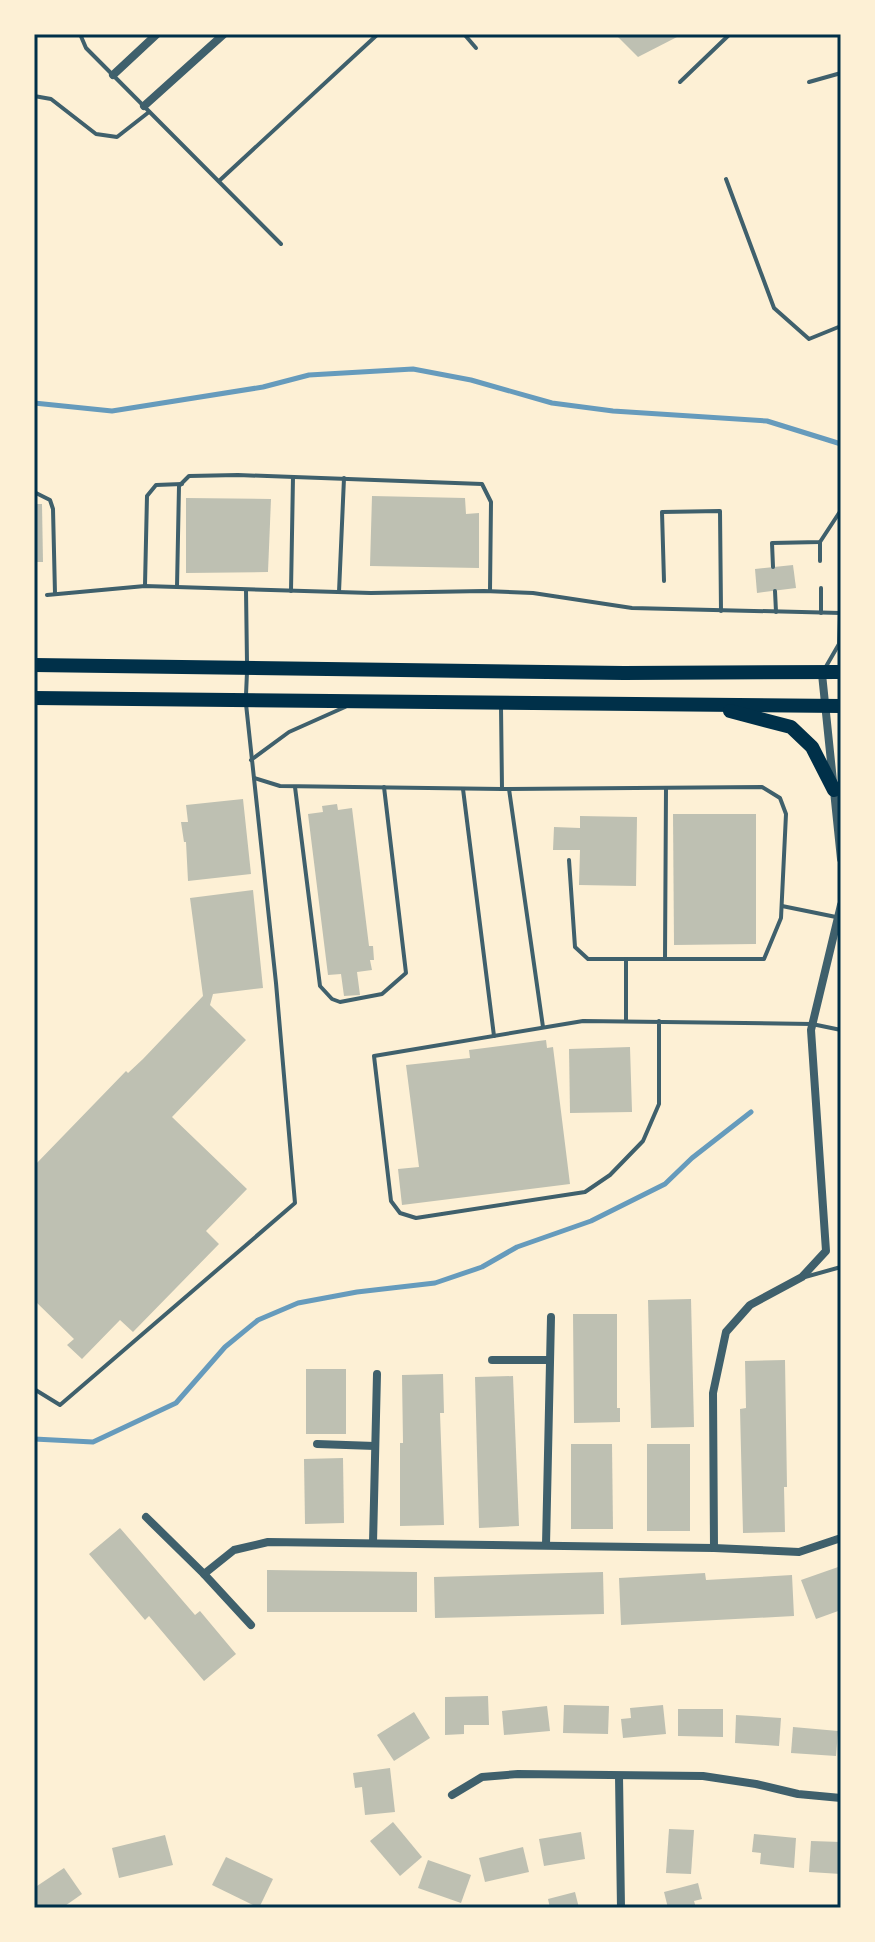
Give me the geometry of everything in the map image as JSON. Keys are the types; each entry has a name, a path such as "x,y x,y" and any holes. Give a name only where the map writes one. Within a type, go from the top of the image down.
{"main road":[{"path":"34,665 841,672"},
{"path":"34,698 841,706"},
{"path":"707,705 791,727 812,747 834,790"}],"street":[{"path":"113,75 157,34"},
{"path":"147,109 224,34"},
{"path":"822,674 841,859"},
{"path":"714,1548 713,1393 726,1332 750,1305 802,1277 826,1251 812,1024 838,930 841,905"},
{"path":"546,1545 551,1317"},
{"path":"492,1360 550,1360"},
{"path":"373,1543 377,1374"},
{"path":"317,1444 375,1446"},
{"path":"146,1517 251,1625"},
{"path":"204,1574 234,1550 268,1542 799,1552 841,1538"},
{"path":"452,1795 482,1777 518,1774 703,1776 798,1794 841,1798"},
{"path":"619,1776 621,1908"}],"lane":[{"path":"80,34 86,48 281,244"},
{"path":"219,181 378,34"},
{"path":"464,34 476,48"},
{"path":"680,82 730,34"},
{"path":"809,82 841,73"},
{"path":"34,96 51,99 96,134 117,137 147,109"},
{"path":"726,179 774,308 809,339 841,326"},
{"path":"177,588 179,486 189,476 482,484 491,502 490,591"},
{"path":"291,591 293,477"},
{"path":"339,592 344,478"},
{"path":"145,586 147,496 156,485 182,484"},
{"path":"34,492 50,500 53,509 55,594"},
{"path":"820,561 820,542 841,510"},
{"path":"664,581 662,512 720,511 721,611"},
{"path":"773,567 772,543 820,542"},
{"path":"47,595 145,586 339,592 490,591 533,593 632,608 841,613 841,651"},
{"path":"821,588 821,613"},
{"path":"34,1389 60,1405 295,1203 276,983 245,701 246,590"},
{"path":"775,591 776,612"},
{"path":"822,674 839,644"},
{"path":"251,760 289,732 357,702"},
{"path":"501,703 502,789"},
{"path":"252,778 295,787 762,787 780,798 786,814 781,918 764,959 588,959 575,947 569,860"},
{"path":"295,787 320,986 332,999 340,1002 382,994 406,973 384,787"},
{"path":"665,959 666,788"},
{"path":"463,789 494,1036"},
{"path":"509,789 543,1027"},
{"path":"781,906 838,918"},
{"path":"626,959 626,1021"},
{"path":"659,1021 659,1104 643,1141 610,1175 585,1192 416,1218 400,1213 391,1201 374,1056 583,1021 659,1021 812,1024 841,1030"},
{"path":"802,1277 841,1267"}],"building":[{"path":"615,34 675,34 677,37 638,57"},
{"path":"372,496 465,498 466,514 479,513 479,568 370,566"},
{"path":"186,498 271,499 268,572 186,573"},
{"path":"34,504 42,504 43,562 34,562"},
{"path":"793,565 796,588 757,593 755,569"},
{"path":"243,799 251,874 188,881 186,842 181,822 188,822 186,805"},
{"path":"337,804 338,810 352,808 369,946 373,946 374,960 370,960 372,970 357,972 360,995 344,996 341,974 328,975 308,814 323,812 322,806"},
{"path":"673,814 756,814 756,944 674,945"},
{"path":"580,816 637,817 636,886 579,885 580,850 553,850 554,827 580,828"},
{"path":"253,890 263,988 213,994 210,1005 246,1040 172,1117 247,1189 206,1231 219,1244 133,1332 120,1320 82,1359 67,1345 74,1339 34,1300 34,1166 203,996 190,898"},
{"path":"546,1040 547,1048 553,1047 570,1184 402,1205 398,1169 419,1167 406,1065 470,1058 469,1050"},
{"path":"630,1047 632,1112 570,1113 569,1049"},
{"path":"691,1299 694,1427 651,1428 648,1300"},
{"path":"573,1314 617,1314 617,1408 620,1408 620,1422 574,1423"},
{"path":"785,1360 785,1532 743,1533 740,1409 746,1408 745,1361"},
{"path":"306,1369 346,1369 346,1434 306,1434"},
{"path":"443,1374 444,1413 440,1413 444,1525 400,1526 402,1375"},
{"path":"513,1376 519,1526 479,1528 475,1377"},
{"path":"571,1444 612,1444 613,1529 571,1529"},
{"path":"647,1444 690,1444 690,1531 647,1531"},
{"path":"343,1458 344,1523 305,1524 304,1459"},
{"path":"120,1528 195,1615 200,1611 236,1654 204,1681 149,1616 145,1620 89,1554"},
{"path":"841,1566 841,1610 816,1619 801,1580"},
{"path":"267,1570 417,1572 417,1612 267,1612"},
{"path":"603,1572 604,1614 435,1618 434,1577"},
{"path":"705,1573 706,1580 792,1575 794,1616 621,1625 619,1578"},
{"path":"488,1696 489,1725 464,1725 464,1734 445,1735 445,1697"},
{"path":"564,1705 609,1706 608,1734 563,1733"},
{"path":"663,1705 666,1734 623,1738 621,1719 631,1718 630,1708"},
{"path":"547,1706 550,1731 504,1735 502,1711"},
{"path":"678,1709 723,1709 723,1737 678,1736"},
{"path":"414,1712 430,1738 394,1761 377,1735"},
{"path":"736,1715 781,1718 779,1746 735,1743"},
{"path":"793,1727 838,1731 836,1756 791,1753"},
{"path":"390,1768 395,1812 365,1815 362,1787 355,1788 353,1773"},
{"path":"393,1822 422,1857 400,1876 370,1841"},
{"path":"669,1829 694,1830 691,1874 666,1873"},
{"path":"581,1832 585,1859 544,1866 539,1839"},
{"path":"754,1834 796,1838 794,1868 760,1864 761,1853 752,1852"},
{"path":"165,1835 173,1865 119,1878 112,1848"},
{"path":"811,1841 841,1842 841,1874 809,1872"},
{"path":"523,1847 529,1872 485,1882 479,1858"},
{"path":"226,1857 273,1879 259,1908 212,1885"},
{"path":"428,1860 471,1875 461,1903 418,1888"},
{"path":"64,1868 82,1894 62,1908 37,1908 34,1888"},
{"path":"698,1883 702,1899 694,1901 696,1908 668,1908 664,1892"},
{"path":"575,1892 579,1908 550,1908 548,1899"}],"waterway":[{"path":"34,403 112,411 263,387 309,375 413,369 471,380 552,403 613,411 767,421 841,444"},
{"path":"34,1439 93,1442 176,1403 225,1347 258,1320 298,1303 435,1283 482,1267 517,1247 591,1221 665,1184 692,1158 751,1112"}]}
